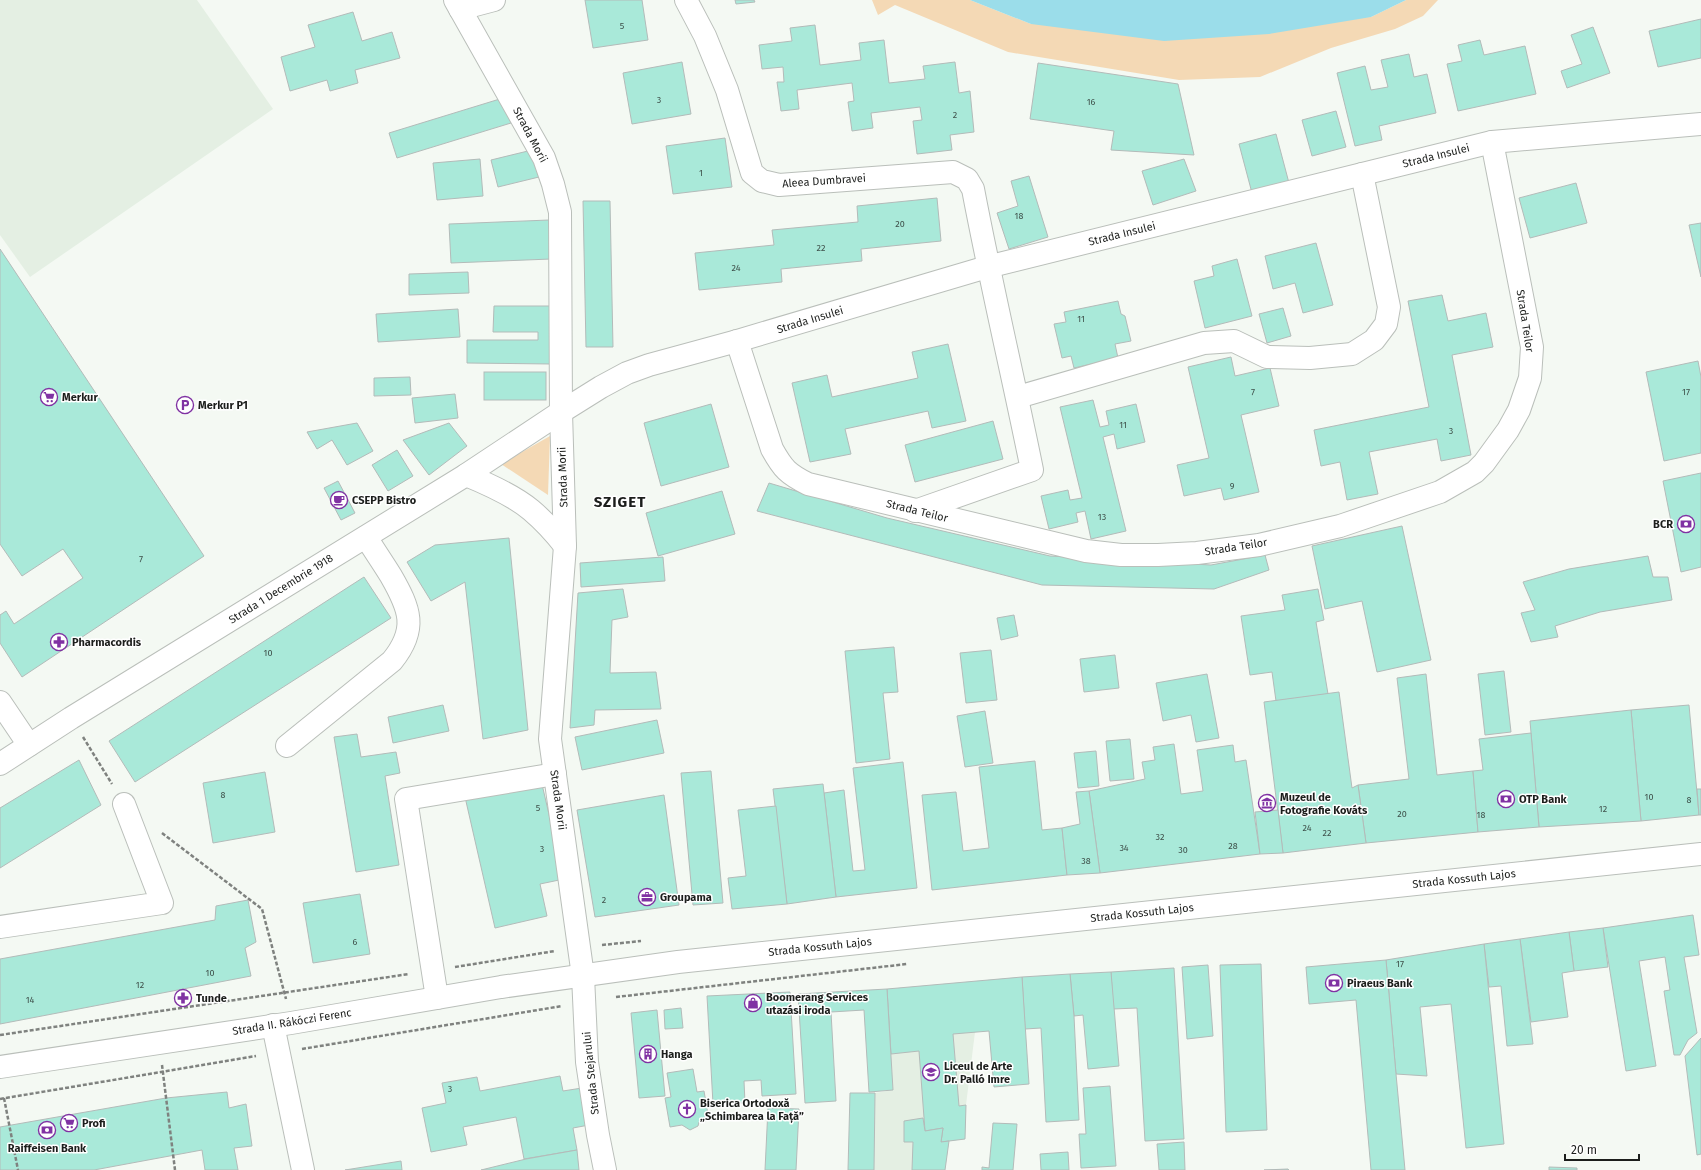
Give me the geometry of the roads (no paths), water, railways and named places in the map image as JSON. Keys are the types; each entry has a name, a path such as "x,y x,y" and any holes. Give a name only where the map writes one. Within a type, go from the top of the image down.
{"main road":[{"path":"458,4 494,0"},
{"name":"Aleea Dumbravei","path":"686,0 705,36 727,90 752,173 762,181 779,185 954,172 967,179 973,190 988,267 1018,397 1032,470 915,510"},
{"name":"Strada Morii","path":"458,4 544,158 553,184 560,212 561,412 565,546 550,739 583,976"},
{"name":"Strada Insulei","path":"561,412 627,373 649,365 737,341 988,267 1492,142 1701,124"},
{"name":"Strada Teilor","path":"737,341 772,449 781,466 793,476 808,484 1086,551 1121,555 1198,553 1259,545 1340,526 1440,492 1475,472 1484,463 1508,430 1519,410 1530,378 1532,347 1492,142"},
{"path":"1018,397 1204,343 1234,342 1267,357 1310,358 1352,354 1374,340 1386,324 1389,307 1362,174"},
{"name":"Strada 1 Decembrie 1918","path":"0,764 71,718 466,475 561,412"},
{"path":"466,475 487,483 530,509 550,528 565,546"},
{"path":"287,746 392,661 406,640 409,625 408,611 399,590 366,536"},
{"path":"0,702 30,745"},
{"path":"437,998 406,800 555,774"},
{"path":"0,927 162,903 124,804"},
{"name":"Strada Kossuth Lajos","path":"583,976 678,962 1701,854"},
{"name":"Strada II. Rákóczi Ferenc","path":"0,1067 282,1024 501,986 583,976"},
{"name":"Strada Stejarului","path":"583,976 587,1062 605,1170"},
{"path":"282,1024 278,1053 303,1170"}],"water":[{"path":"970,0 1406,0 1371,17 1269,34 1164,41 1031,24"}],"place":[{"name":"Merkur","path":"49,397"},
{"name":"Merkur P1","path":"185,405"},
{"name":"CSEPP Bistro","path":"339,500"},
{"name":"BCR","path":"1686,524"},
{"name":"Pharmacordis","path":"59,642"},
{"name":"OTP Bank","path":"1506,799"},
{"name":"Muzeul de Fotografie Kováts","path":"1267,803"},
{"name":"Groupama","path":"647,897"},
{"name":"Piraeus Bank","path":"1334,983"},
{"name":"Tunde","path":"183,998"},
{"name":"Boomerang Services utazási iroda","path":"753,1003"},
{"name":"Hanga","path":"648,1054"},
{"name":"Liceul de Arte Dr. Palló Imre","path":"931,1072"},
{"name":"Biserica Ortodoxă „Schimbarea la Față”","path":"687,1109"},
{"name":"Profi","path":"69,1123"},
{"name":"Raiffeisen Bank","path":"47,1130"}],"district":[{"name":"SZIGET","path":"620,502"}]}
